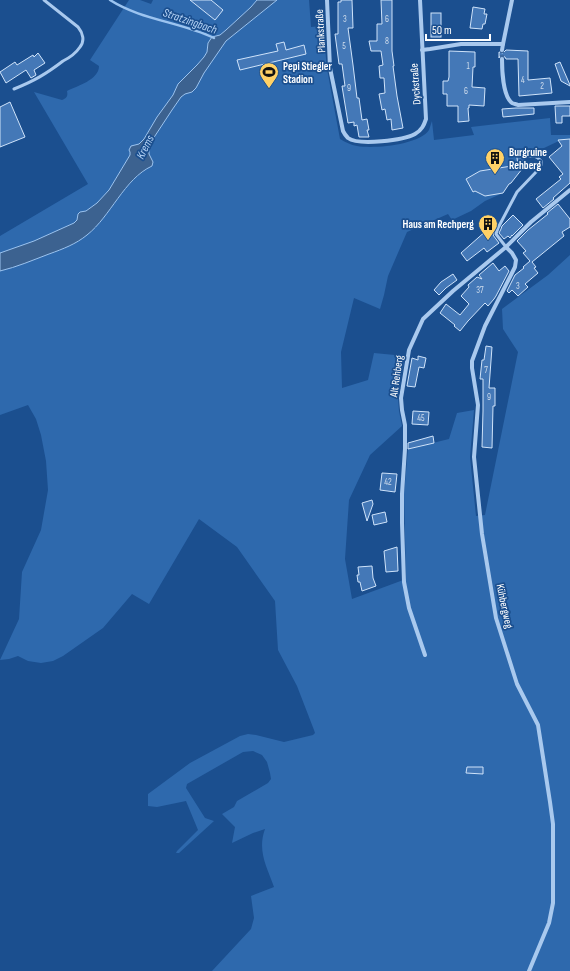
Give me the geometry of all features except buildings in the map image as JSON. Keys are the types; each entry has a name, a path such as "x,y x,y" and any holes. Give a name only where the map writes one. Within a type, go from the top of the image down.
{"street":[{"name":"Plankstraße","path":"327,0 330,68 343,131 348,138 355,141 371,142 387,140"},
{"name":"Dyckstraße","path":"387,140 416,134 423,128 426,119 420,0"},
{"path":"502,50 512,0"},
{"path":"422,50 461,44 502,44"},
{"path":"502,59 504,85 508,98 512,102 518,105 570,102"},
{"name":"Alt Rehberg","path":"425,655 409,608 404,582 402,501 405,426 401,398 409,350 423,319 453,291 506,247 530,222 570,190"},
{"name":"Kühbergweg","path":"506,247 516,260 514,267 486,326 472,361 478,405 474,457 482,534 496,618 517,684 538,725 553,824 552,903 549,923 528,971"}],"lane":[{"path":"14,88 33,81 48,73 71,56 80,48 82,43 83,37 78,27 44,0"},
{"path":"506,247 496,234 498,228 517,192 541,165 541,161 538,158 534,156 524,156"}],"shaded area":[{"path":"129,0 140,0 151,4 153,0 257,0 220,35 212,37 208,43 207,52 204,57 178,84 173,95 157,117 144,139 139,144 131,146 130,155 109,190 97,203 86,211 80,212 74,223 34,241 0,253 0,236 88,184 34,92 62,100 67,97 67,91 92,79 98,71 99,66 90,60"},
{"path":"277,0 309,0 311,27 323,26 327,69 340,139 346,142 365,147 396,145 424,135 429,130 432,121 434,140 474,135 471,127 550,118 551,135 570,135 570,139 561,140 544,148 516,151 518,165 480,171 466,179 473,192 475,191 485,196 503,193 485,201 471,211 452,220 448,214 407,232 388,276 380,309 354,298 341,352 342,388 368,380 374,353 405,356 398,398 402,426 370,455 349,500 345,559 352,599 406,579 404,494 408,449 449,439 457,413 474,410 470,457 476,516 485,515 518,352 503,329 502,309 548,275 570,255 570,971 212,971 251,929 254,918 251,896 274,887 262,852 265,829 232,843 235,827 222,814 234,807 237,801 268,783 271,779 267,762 262,755 253,751 243,752 187,784 186,788 205,818 214,821 179,853 176,853 198,830 186,801 157,807 148,806 148,794 190,763 240,736 248,734 256,735 284,742 313,735 315,733 297,686 278,650 275,601 237,547 199,519 149,604 132,594 103,628 63,656 53,661 41,663 28,661 18,656 0,660 19,619 22,572 41,530 48,490 46,461 41,435 36,419 28,405 0,415 0,271 13,268 69,246 83,238 96,227 133,180 152,166 153,162 149,154 149,145 181,97 192,92 196,88 204,73 226,41"}],"water":[{"name":"Krems","path":"257,0 277,0 226,41 204,73 196,88 192,92 181,97 149,145 149,154 153,162 152,166 133,180 96,227 83,238 69,246 13,268 0,271 0,253 34,241 74,223 80,212 86,211 97,203 109,190 130,155 129,150 131,146 139,144 144,139 157,117 173,95 178,84 204,57 207,52 208,43 212,37 220,35"}],"waterway":[{"name":"Stratzingbach","path":"110,0 122,7 148,17 188,28 214,38"}],"tunnel":[{"path":"502,50 502,59"}],"place":[{"name":"Pepi Stiegler Stadion","path":"269,89"},
{"name":"Burgruine Rehberg","path":"495,175"},
{"name":"Haus am Rechperg","path":"488,241"}]}
